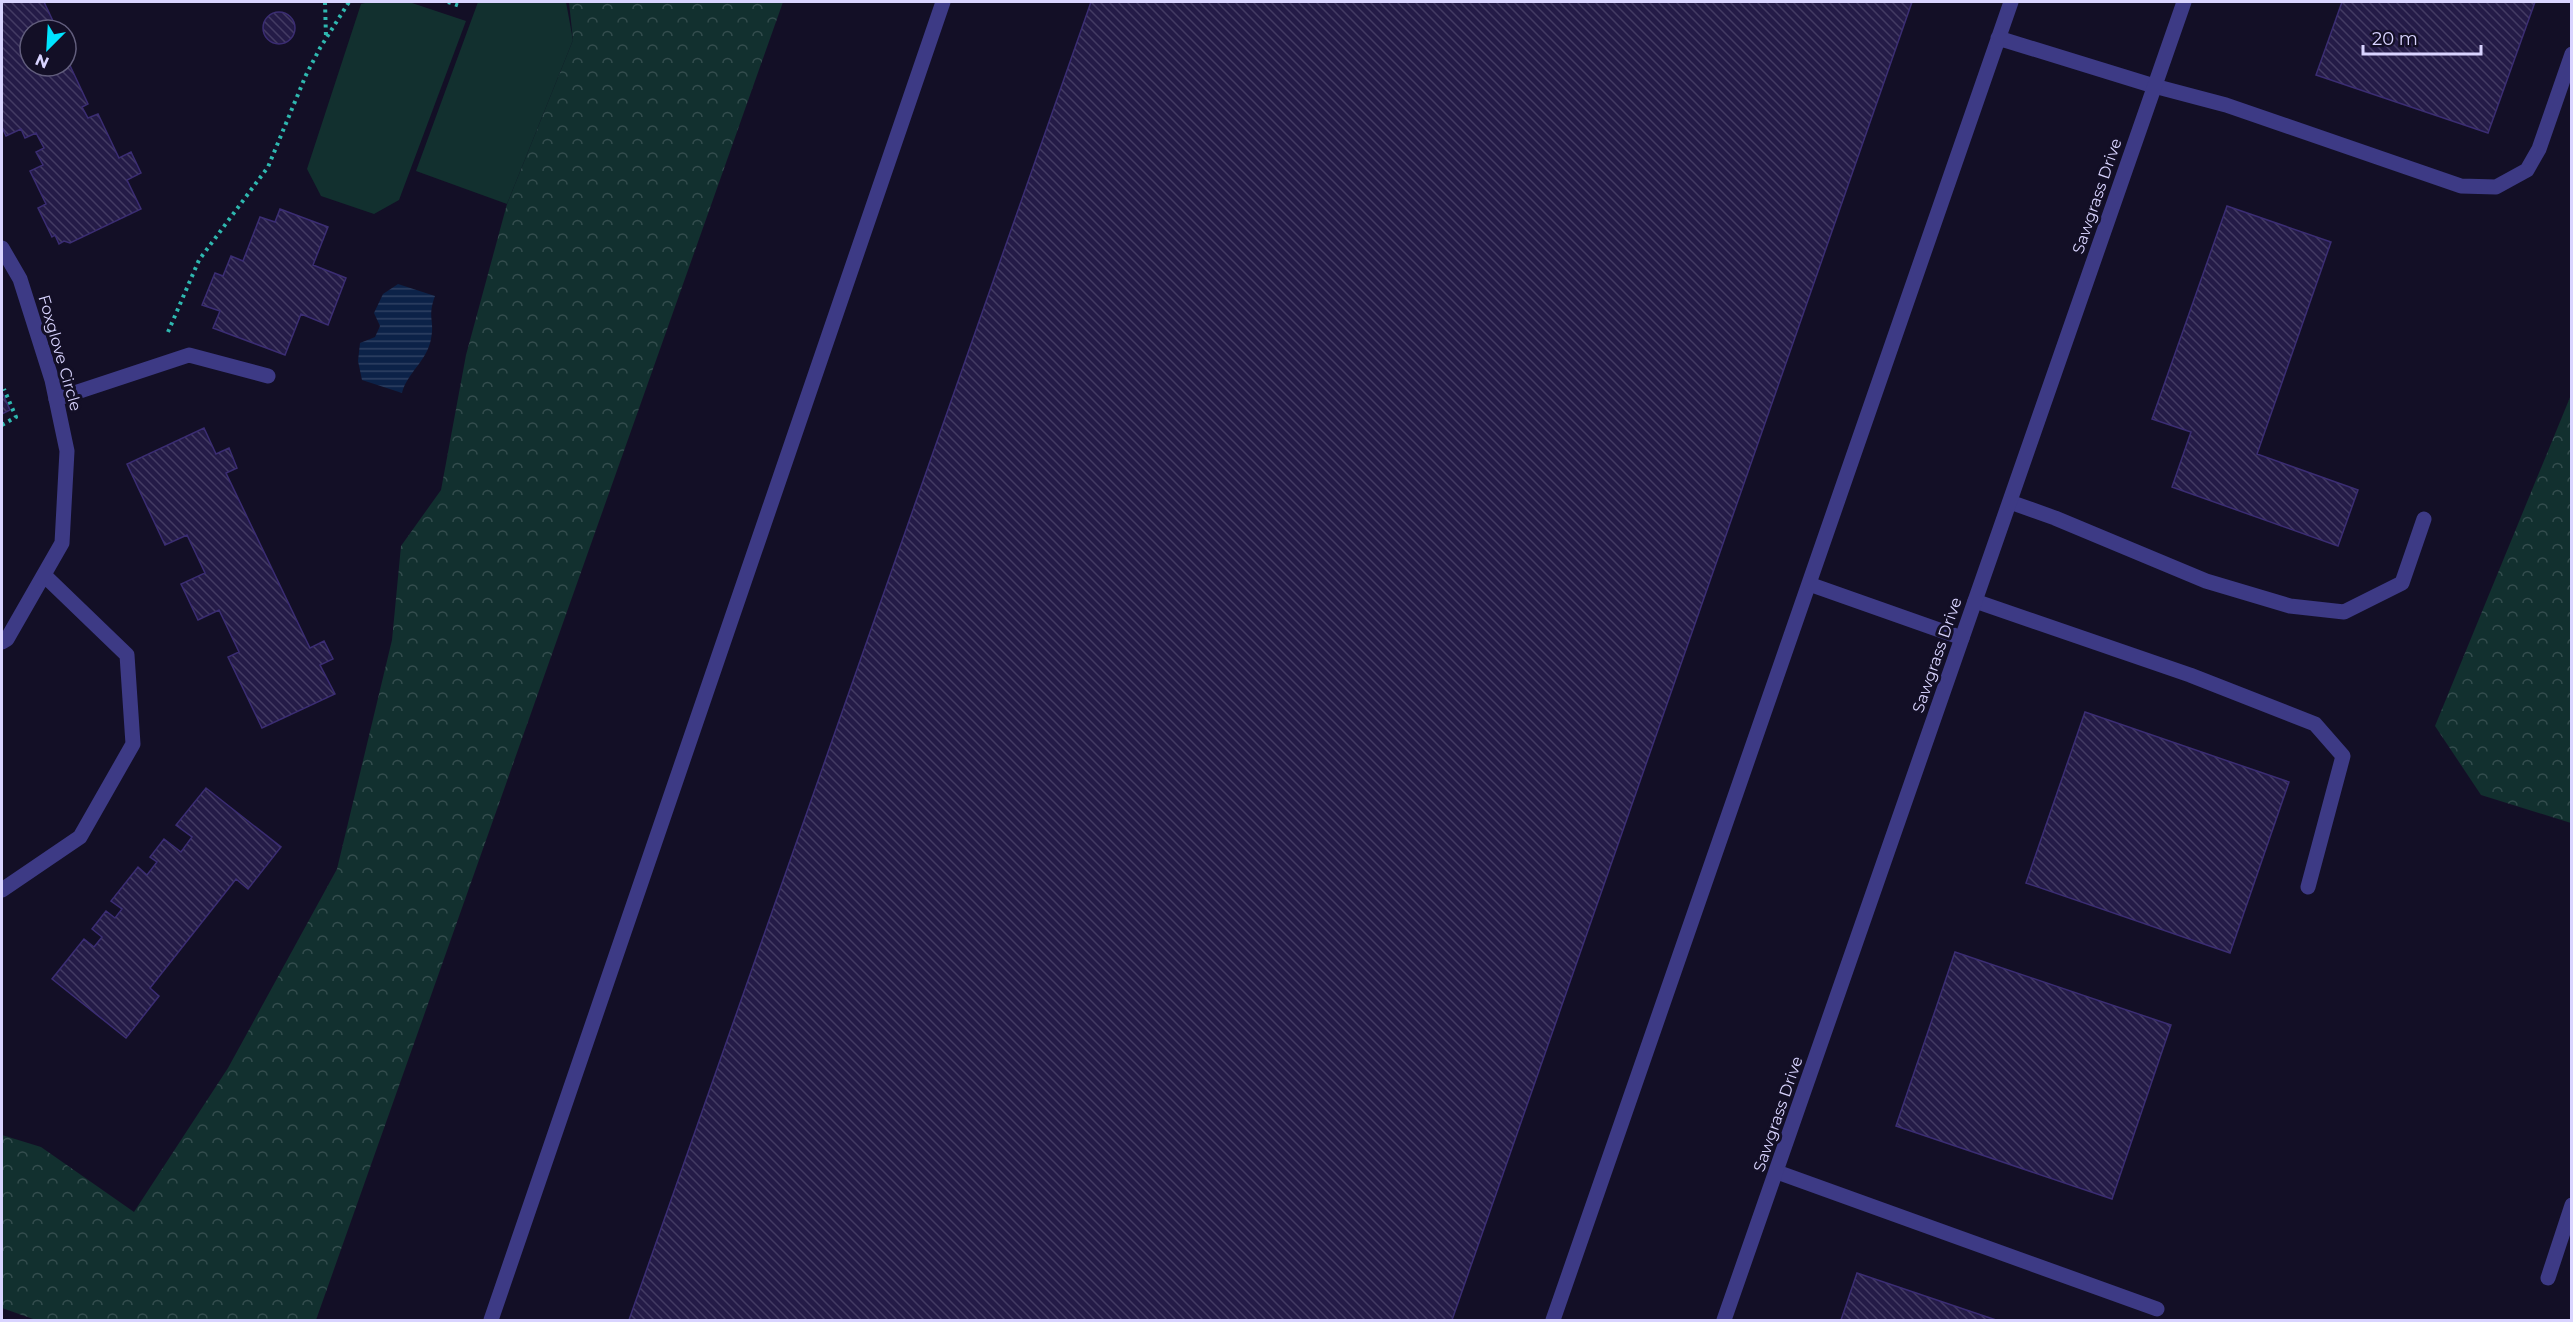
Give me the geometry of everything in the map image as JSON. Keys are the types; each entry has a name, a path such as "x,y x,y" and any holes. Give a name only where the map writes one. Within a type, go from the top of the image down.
{"street":[{"path":"491,1320 943,2"},
{"path":"1553,1320 2011,2"},
{"name":"Sawgrass Drive","path":"1724,1320 2184,2"},
{"path":"1998,38 2154,86 2226,105 2461,186 2496,187 2527,170 2540,149 2571,54"},
{"name":"Foxglove Circle","path":"2,248 20,279 56,399 67,451 62,543 8,639 2,642"},
{"path":"56,399 189,355 268,376"},
{"path":"2010,502 2055,518 2206,581 2290,606 2344,612 2402,583 2424,519"},
{"path":"2,890 80,837 133,744 127,655 44,575"},
{"path":"1809,584 1962,638"},
{"path":"1975,601 2190,675 2315,724 2343,756 2308,887"},
{"path":"1777,1172 2157,1309"},
{"path":"2548,1278 2571,1205"}],"path":[{"path":"325,2 326,38"},
{"path":"153,366 199,260 231,215 256,187 268,166 306,75 326,38 350,2"},
{"path":"448,2 460,6"},
{"path":"2,424 16,417 4,389"}],"green space":[{"path":"409,2 466,21 399,200 374,214 321,196 307,169 361,4"},
{"path":"478,2 566,2 573,40 507,204 416,171"},
{"path":"569,2 783,2 316,1320 36,1320 2,1308 2,1135 41,1147 134,1212 228,1068 337,869 392,640 401,546 441,490 466,355 507,204 573,40"},
{"path":"2571,395 2572,823 2481,795 2435,726"}],"water":[{"path":"398,284 435,296 429,347 408,379 402,393 362,380 358,361 360,343 375,337 380,326 374,313 383,294"}],"building":[{"path":"2,2 44,2 52,18 18,18 18,78 76,78 88,104 82,107 88,118 98,114 119,158 131,152 141,173 127,180 141,209 70,243 64,241 59,244 55,235 52,237 38,208 46,204 30,171 43,165 36,152 44,148 36,133 25,138 21,129 6,136 2,127"},
{"path":"1091,2 1912,2 1452,1320 629,1320"},
{"path":"2342,2 2535,2 2488,133 2316,75"},
{"path":"279,12 290,17 295,28 290,39 279,44 268,39 263,28 268,17"},
{"path":"2227,206 2331,242 2257,454 2358,490 2338,546 2172,487 2191,432 2152,419"},
{"path":"280,209 328,227 313,265 346,278 328,325 301,314 285,355 213,328 220,311 202,305 215,273 223,276 231,256 243,261 260,217 275,222"},
{"path":"2,392 10,410 2,414"},
{"path":"204,428 216,454 229,448 237,468 226,473 310,648 324,641 333,659 320,665 335,694 262,728 228,657 239,652 219,610 198,620 181,584 205,573 187,535 165,545 127,464"},
{"path":"2085,712 2289,782 2230,953 2026,883"},
{"path":"206,788 281,847 248,889 236,879 150,988 159,996 126,1038 52,979 84,939 94,947 102,937 92,929 106,911 115,918 122,909 111,901 138,867 147,875 157,862 150,857 164,839 181,852 192,837 176,825"},
{"path":"1955,952 2171,1025 2112,1199 1896,1126"},
{"path":"1857,1273 1996,1320 1841,1320"}]}
